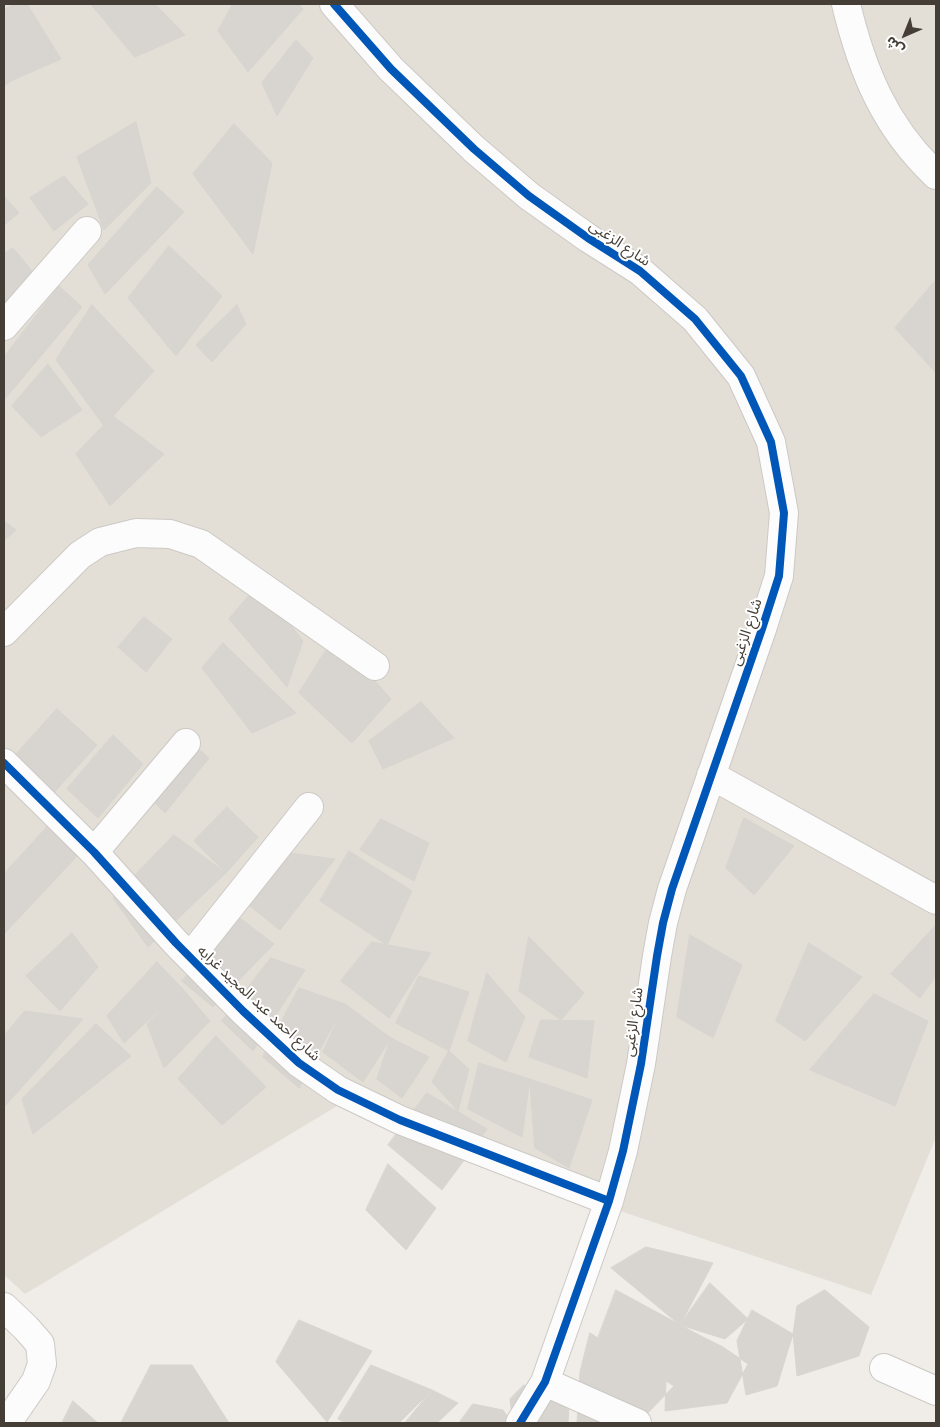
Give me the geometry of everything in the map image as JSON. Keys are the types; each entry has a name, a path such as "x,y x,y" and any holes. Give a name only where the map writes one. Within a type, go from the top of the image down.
{"street":[{"name":"شارع الزغبى","path":"334,4 391,69 474,149 529,196 588,238 640,271 695,319 741,376 771,442 784,513 779,576 710,775 672,889 663,923 641,1064 623,1151 610,1201 544,1382 520,1423"},
{"path":"846,4 858,49 871,83 884,108 893,124 919,159 936,175"},
{"path":"4,326 87,231"},
{"path":"4,632 80,555 100,542 136,533 170,534 201,544 375,666"},
{"path":"94,852 186,743"},
{"name":"شارع احمد عبد المجيد غرابه","path":"4,763 94,852 190,957 243,1011 299,1063 338,1090 400,1120 610,1201"},
{"path":"710,775 936,900"},
{"path":"190,957 309,808"},
{"path":"4,1307 40,1344 42,1364 36,1381 7,1423"},
{"path":"884,1368 936,1391"},
{"path":"544,1382 638,1423"}],"shaded area":[{"path":"4,4 936,4 936,1137 871,1295 620,1211 342,1103 25,1294 4,1275"}],"building":[{"path":"14,4 27,4 61,59 11,81 4,68 4,10"},
{"path":"91,4 155,4 185,35 135,57"},
{"path":"233,4 299,4 303,9 248,72 218,31"},
{"path":"296,40 313,58 277,116 262,83"},
{"path":"4,68 11,81 4,86"},
{"path":"136,122 151,183 104,230 77,157"},
{"path":"234,124 272,163 253,254 193,174"},
{"path":"64,176 88,204 54,231 30,198"},
{"path":"157,187 184,212 105,294 88,265"},
{"path":"4,196 19,213 4,225"},
{"path":"169,246 222,296 176,356 128,298"},
{"path":"13,248 37,277 4,312 4,254"},
{"path":"936,280 936,373 895,328"},
{"path":"59,286 82,307 4,400 4,357"},
{"path":"92,305 154,371 104,426 56,360"},
{"path":"237,305 246,324 212,362 196,345"},
{"path":"48,364 82,410 41,437 12,406"},
{"path":"113,416 164,454 110,506 76,454"},
{"path":"4,521 16,530 4,541"},
{"path":"259,584 303,641 287,687 229,619"},
{"path":"144,617 172,639 146,672 118,647"},
{"path":"335,636 391,699 352,743 299,693"},
{"path":"223,643 296,713 252,733 202,668"},
{"path":"421,702 454,738 383,769 369,741"},
{"path":"57,709 97,745 50,797 10,761"},
{"path":"182,734 209,758 165,813 134,782"},
{"path":"113,735 143,764 98,818 67,789"},
{"path":"227,807 258,837 226,873 194,841"},
{"path":"744,818 794,846 754,895 726,868"},
{"path":"381,819 429,843 414,881 360,850"},
{"path":"48,826 78,855 4,934 4,874"},
{"path":"174,835 226,873 148,947 113,898"},
{"path":"349,851 412,891 387,945 320,901"},
{"path":"289,853 335,859 280,930 250,906"},
{"path":"240,918 274,944 213,1007 182,981"},
{"path":"936,925 936,976 920,998 891,974"},
{"path":"72,933 98,967 60,1011 26,976"},
{"path":"690,935 742,965 713,1038 677,1017"},
{"path":"529,937 584,993 561,1020 519,991"},
{"path":"372,942 431,953 389,1018 341,981"},
{"path":"809,943 862,977 805,1041 776,1021"},
{"path":"271,958 305,970 253,1051 222,1021"},
{"path":"157,962 182,988 124,1043 107,1016"},
{"path":"487,973 525,1017 506,1062 468,1041"},
{"path":"419,976 469,992 449,1051 396,1023"},
{"path":"182,988 210,1021 164,1068 147,1024"},
{"path":"299,988 345,1004 299,1088 263,1057"},
{"path":"874,994 928,1021 895,1106 810,1070"},
{"path":"345,1004 391,1038 363,1082 323,1052"},
{"path":"25,1011 83,1019 5,1106 4,1036"},
{"path":"541,1020 594,1021 587,1078 529,1057"},
{"path":"96,1024 131,1056 33,1134 22,1099"},
{"path":"216,1036 266,1087 222,1125 178,1079"},
{"path":"391,1038 429,1057 402,1098 377,1079"},
{"path":"449,1051 469,1069 458,1111 432,1082"},
{"path":"479,1063 530,1079 522,1137 468,1109"},
{"path":"530,1079 592,1100 569,1168 535,1148"},
{"path":"427,1093 487,1129 442,1190 388,1145"},
{"path":"388,1164 436,1208 406,1250 366,1210"},
{"path":"646,1247 713,1263 680,1325 611,1268"},
{"path":"710,1283 748,1319 725,1339 680,1325"},
{"path":"616,1290 697,1334 666,1381 598,1338"},
{"path":"825,1290 869,1327 859,1356 797,1376 793,1334 797,1306"},
{"path":"752,1310 793,1334 777,1386 746,1395 737,1341"},
{"path":"299,1320 372,1351 327,1422 276,1362"},
{"path":"590,1333 674,1386 638,1423 577,1423 580,1372"},
{"path":"697,1334 723,1347 748,1364 727,1403 665,1411 666,1381"},
{"path":"151,1365 192,1365 229,1423 121,1423"},
{"path":"371,1365 432,1390 399,1423 346,1423 338,1419"},
{"path":"524,1385 569,1406 568,1423 513,1423 510,1399"},
{"path":"432,1390 458,1403 437,1423 405,1423"},
{"path":"73,1401 98,1423 62,1423"},
{"path":"473,1404 503,1410 512,1423 459,1423"}],"cycle path":[{"path":"334,4 391,69 474,149 529,196 588,238 640,271 695,319 741,376 771,442 784,513 779,576 672,889 663,923 641,1064 623,1151 609,1201 545,1382 520,1423"},
{"path":"4,763 94,852 176,943 243,1011 299,1063 338,1090 400,1120 609,1201"}]}
